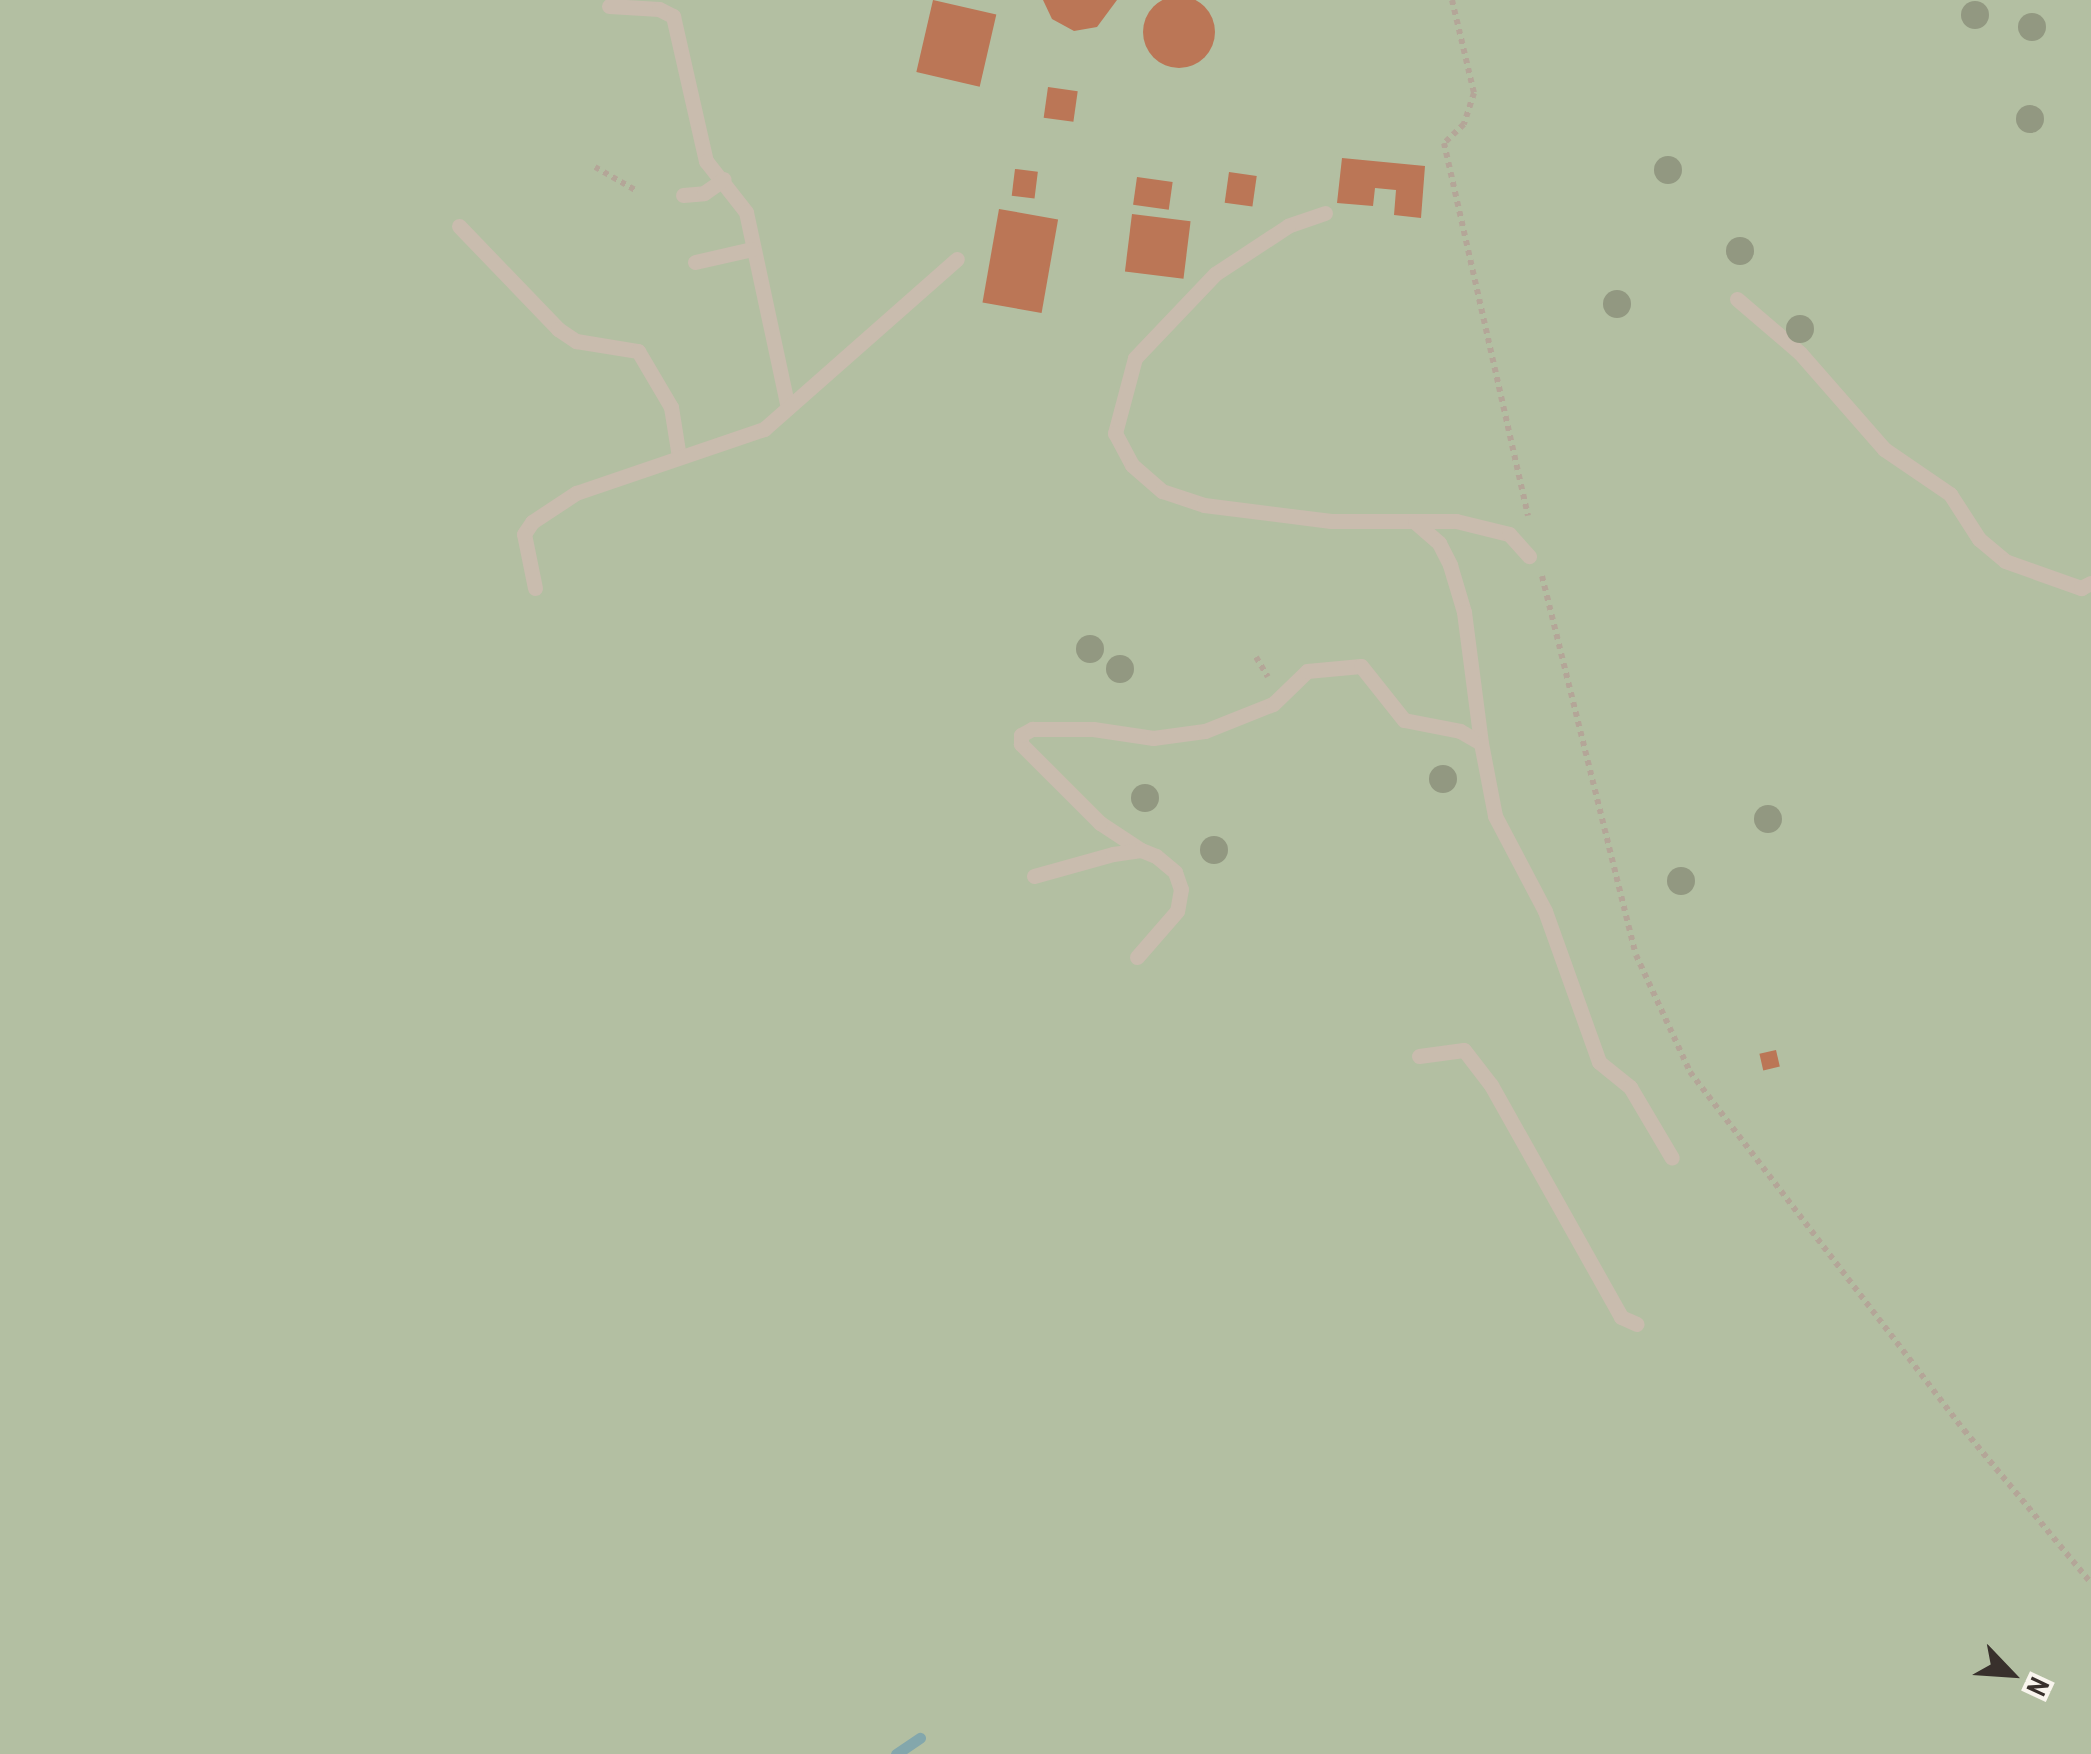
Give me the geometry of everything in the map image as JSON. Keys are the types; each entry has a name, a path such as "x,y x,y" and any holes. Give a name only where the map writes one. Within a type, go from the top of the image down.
{"lane":[{"path":"609,6 659,9 673,16 697,136 746,212 788,408"},
{"path":"683,195 704,192 724,179"},
{"path":"1324,213 1288,226 1215,274 1135,358 1115,433 1132,466 1162,491 1204,505 1330,522 1456,522 1509,534 1534,562"},
{"path":"460,226 558,329 576,341 638,351 671,408 679,457"},
{"path":"695,262 752,249"},
{"path":"534,588 524,534 532,522 576,493 764,428 958,259"},
{"path":"1737,300 1800,353 1884,449 1950,494 1979,539 2005,561 2081,588 2091,584"},
{"path":"1415,522 1439,543 1450,564 1464,612 1495,816 1545,911 1598,1062 1630,1087 1672,1158"},
{"path":"1137,956 1177,911 1181,889 1175,872 1100,823 1020,744 1021,736 1032,729 1093,728 1153,738 1205,730 1273,704 1307,672 1342,663 1372,674 1404,720 1460,731 1481,743"},
{"path":"1034,876 1142,850"},
{"path":"1419,1056 1439,1048 1464,1050 1491,1085 1621,1317 1636,1324"}],"path":[{"path":"1452,0 1474,93 1464,124 1444,143 1531,529"},
{"path":"595,167 637,190"},
{"path":"1534,562 1636,955 1690,1072 1964,1430 2091,1583"}],"green space":[{"path":"0,0 2091,0 2091,1754 0,1754"}],"building":[{"path":"1179,-4 1204,7 1215,32 1204,57 1179,68 1154,57 1143,32 1154,7"},
{"path":"933,0 996,15 980,87 916,72"},
{"path":"1043,0 1117,0 1097,27 1074,31 1052,19"},
{"path":"1048,87 1078,91 1073,122 1044,118"},
{"path":"1342,158 1425,166 1421,218 1394,215 1396,190 1375,188 1373,206 1337,203"},
{"path":"1015,169 1038,172 1035,199 1012,196"},
{"path":"1229,172 1257,176 1252,207 1225,203"},
{"path":"1137,177 1173,182 1169,210 1133,205"},
{"path":"999,209 1058,219 1042,313 983,303"},
{"path":"1132,214 1191,221 1183,279 1125,272"},
{"path":"1776,1050 1780,1067 1763,1070 1759,1054"}],"waterway":[{"path":"896,1754 920,1738"}]}
